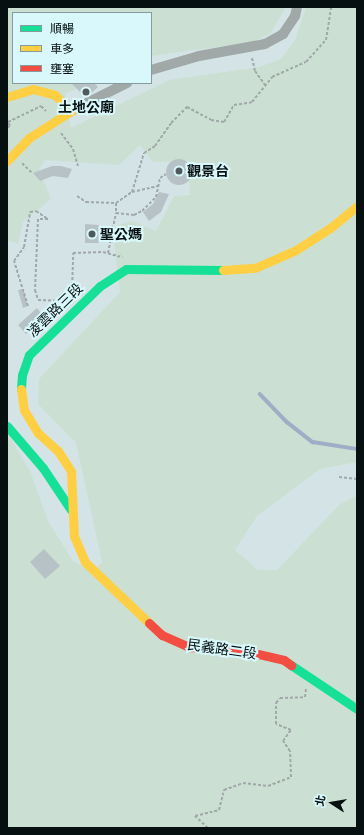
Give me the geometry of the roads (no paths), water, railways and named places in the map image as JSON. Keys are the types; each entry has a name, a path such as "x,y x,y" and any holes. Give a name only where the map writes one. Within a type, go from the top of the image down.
{"street":[{"path":"152,69 160,65 199,56 265,44 283,34 295,16 297,7"},
{"path":"7,161 29,138 57,125 71,111 124,84"},
{"path":"7,97 32,89 55,95 71,111"},
{"name":"凌雲路三段","path":"71,510 71,471 58,451 38,433 24,410 21,392 22,375 29,355 100,286 126,269 214,271 255,268 296,250 330,228 357,206"},
{"path":"7,426 43,468 71,510"},
{"name":"民義路二段","path":"71,510 74,536 85,562 162,635 189,647 241,650 284,660 357,709"}],"waterway":[{"path":"260,394 287,422 313,442 357,449"}],"place":[{"name":"土地公廟","path":"86,92"},
{"name":"觀景台","path":"179,171"},
{"name":"聖公媽","path":"92,234"}]}
